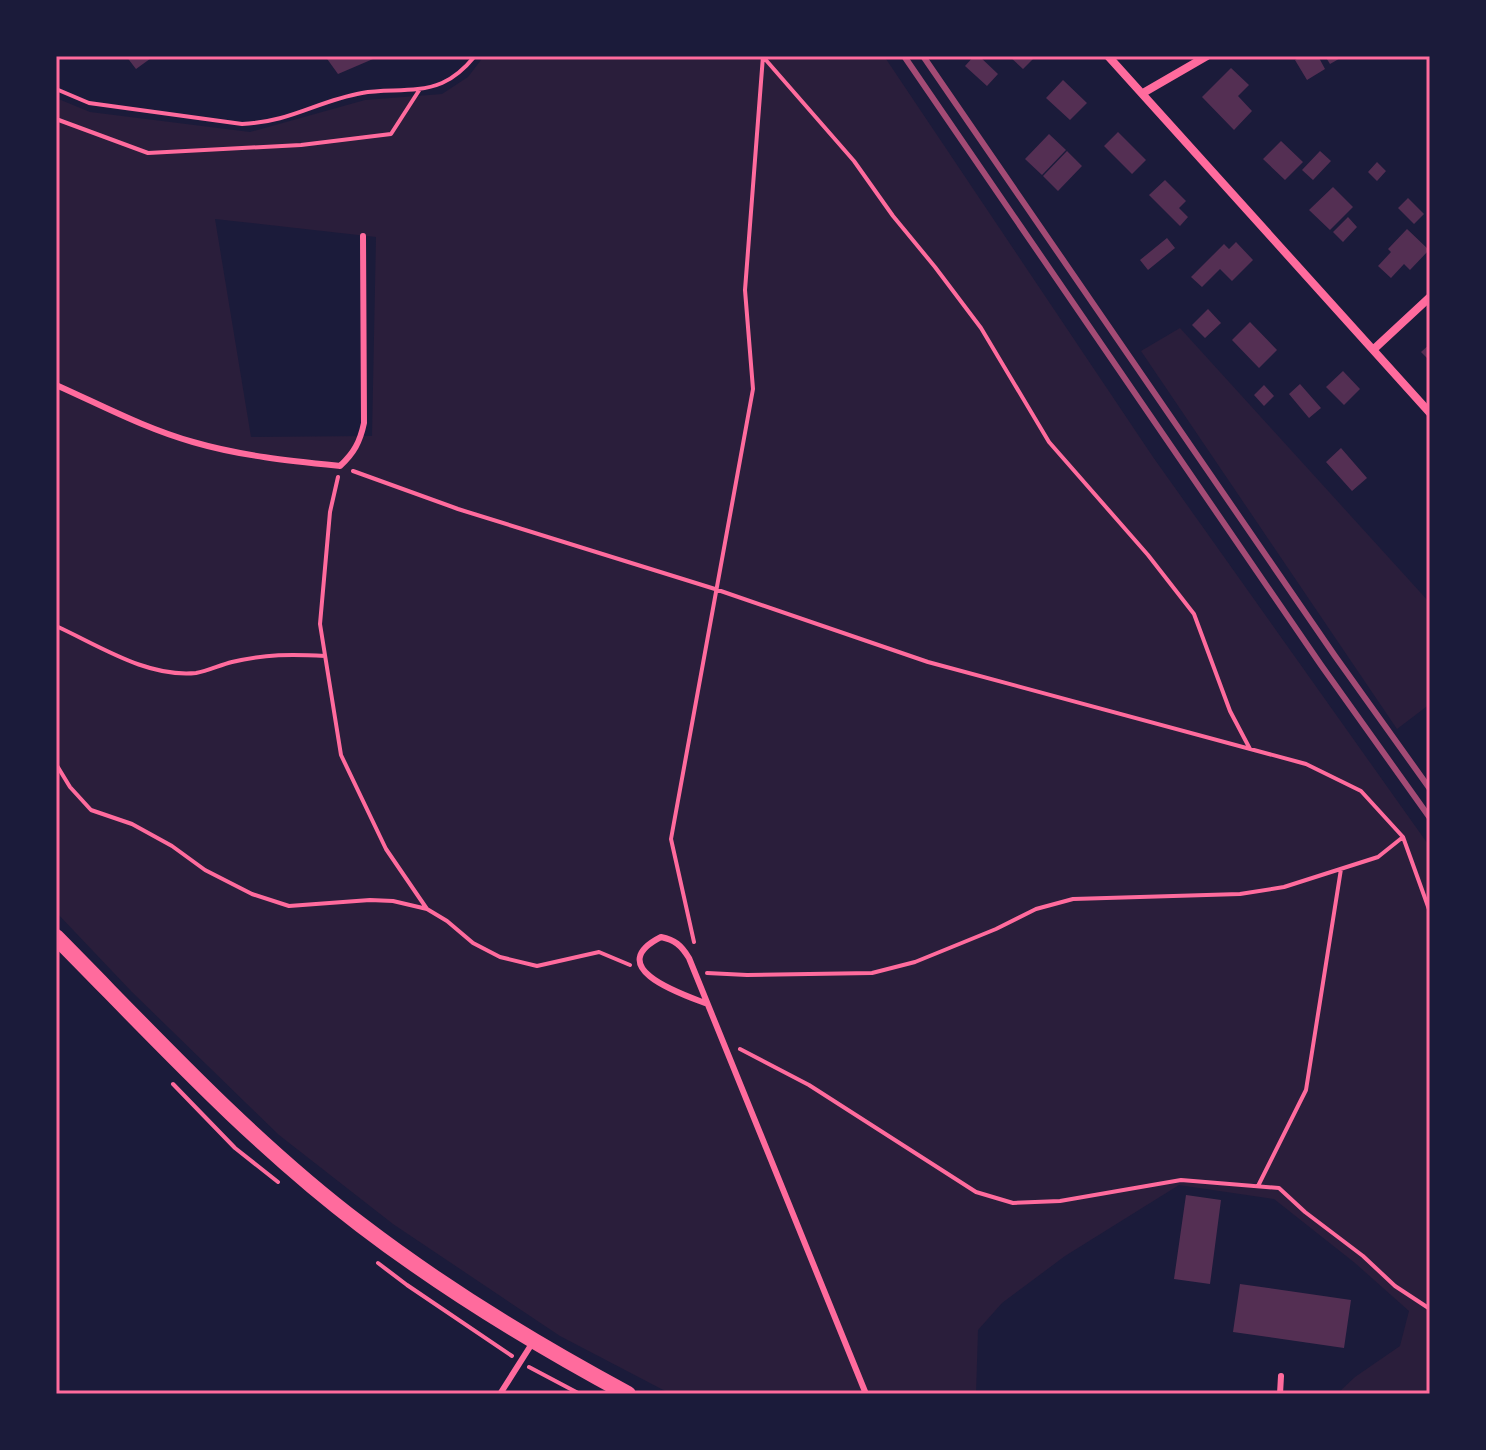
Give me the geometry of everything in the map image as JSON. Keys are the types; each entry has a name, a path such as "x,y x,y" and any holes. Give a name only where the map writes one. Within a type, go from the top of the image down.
{"main road":[{"path":"56,937 196,1079 314,1187 418,1268 533,1342 628,1394"}],"street":[{"path":"1108,56 1430,413"},
{"path":"1143,93 1207,56"},
{"path":"1374,349 1430,297"}],"lane":[{"path":"56,385 192,442 261,457 340,466 352,455 360,441 364,423 363,236"},
{"path":"705,1003 654,982 643,971 641,961 644,950 661,937 673,940 682,946 696,972 705,1003 866,1394"},
{"path":"500,1394 533,1342"},
{"path":"1280,1394 1281,1376"}],"path":[{"path":"56,89 89,103 242,124 267,123 292,117 338,98 366,92 420,89 443,83 463,70 475,56"},
{"path":"764,58 745,290 753,389 671,839 693,929 696,972 747,975 872,973 915,962 1036,909 1073,899 1240,894 1284,887 1378,857 1403,837"},
{"path":"764,58 854,161 981,328 1049,442 1148,555 1194,614 1230,711 1251,751"},
{"path":"56,119 148,153 301,145 391,134 420,89"},
{"path":"427,909 386,849 341,755 320,624 330,512 340,466 458,509 715,589 928,662 1306,764 1361,791 1403,837 1430,912"},
{"path":"56,626 128,660 169,671 196,673 281,653 325,656"},
{"path":"56,764 70,787 91,810 132,824 172,846 205,870 252,894 289,906 393,901 427,909 473,943 500,957 537,966 599,952 643,971"},
{"path":"1258,1186 1306,1090 1341,869"},
{"path":"720,1039 809,1085 976,1192 1013,1203 1060,1201 1181,1180 1279,1188 1395,1286 1430,1309"}],"shaded area":[{"path":"484,56 884,56 1153,457 1430,847 1430,1394 1337,1394 1355,1377 1400,1346 1409,1311 1355,1263 1274,1199 1179,1185 1065,1256 1002,1303 978,1330 976,1394 671,1394 560,1336 393,1224 279,1135 132,992 56,912 56,98 90,112 250,132 365,100 442,94 468,77","holes":["215,219 376,237 372,436 251,437"]},
{"path":"1180,328 1430,603 1430,701 1397,729 1141,351"}],"building":[{"path":"126,56 154,56 136,69"},
{"path":"325,56 380,56 338,74"},
{"path":"974,56 979,56 998,74 987,86 965,66"},
{"path":"1009,56 1036,56 1023,69"},
{"path":"1302,56 1318,56 1325,69 1307,80 1295,60"},
{"path":"1325,56 1344,56 1330,64"},
{"path":"1231,68 1249,85 1238,96 1252,111 1234,130 1202,97"},
{"path":"1063,80 1087,103 1070,120 1046,98"},
{"path":"1118,132 1146,160 1132,174 1104,146"},
{"path":"1049,134 1066,150 1042,175 1025,159"},
{"path":"1281,141 1303,162 1285,180 1263,159"},
{"path":"1067,151 1082,166 1058,191 1043,176"},
{"path":"1320,151 1331,161 1313,180 1302,170"},
{"path":"1377,162 1386,171 1377,181 1368,172"},
{"path":"1165,180 1186,201 1179,208 1188,217 1180,226 1149,195"},
{"path":"1333,187 1353,207 1330,230 1309,210"},
{"path":"1408,198 1424,214 1414,224 1398,208"},
{"path":"1348,217 1357,227 1343,242 1333,232"},
{"path":"1407,229 1429,250 1410,270 1404,264 1391,278 1378,266 1391,252 1388,249"},
{"path":"1167,238 1175,248 1148,270 1140,260"},
{"path":"1236,242 1253,260 1232,281 1220,269 1202,287 1191,277 1224,244 1229,249"},
{"path":"1208,309 1221,323 1205,338 1192,325"},
{"path":"1250,322 1277,350 1259,368 1232,340"},
{"path":"1430,344 1430,361 1421,352"},
{"path":"1343,371 1360,389 1344,405 1326,387"},
{"path":"1300,384 1321,408 1309,418 1289,394"},
{"path":"1264,385 1274,396 1264,406 1254,395"},
{"path":"1341,448 1367,478 1352,491 1326,462"},
{"path":"1186,1195 1221,1200 1210,1284 1174,1279"},
{"path":"1240,1284 1351,1300 1344,1348 1233,1332"}],"railway":[{"path":"904,56 1321,665 1430,818"},
{"path":"923,56 1335,656 1430,789"}]}
